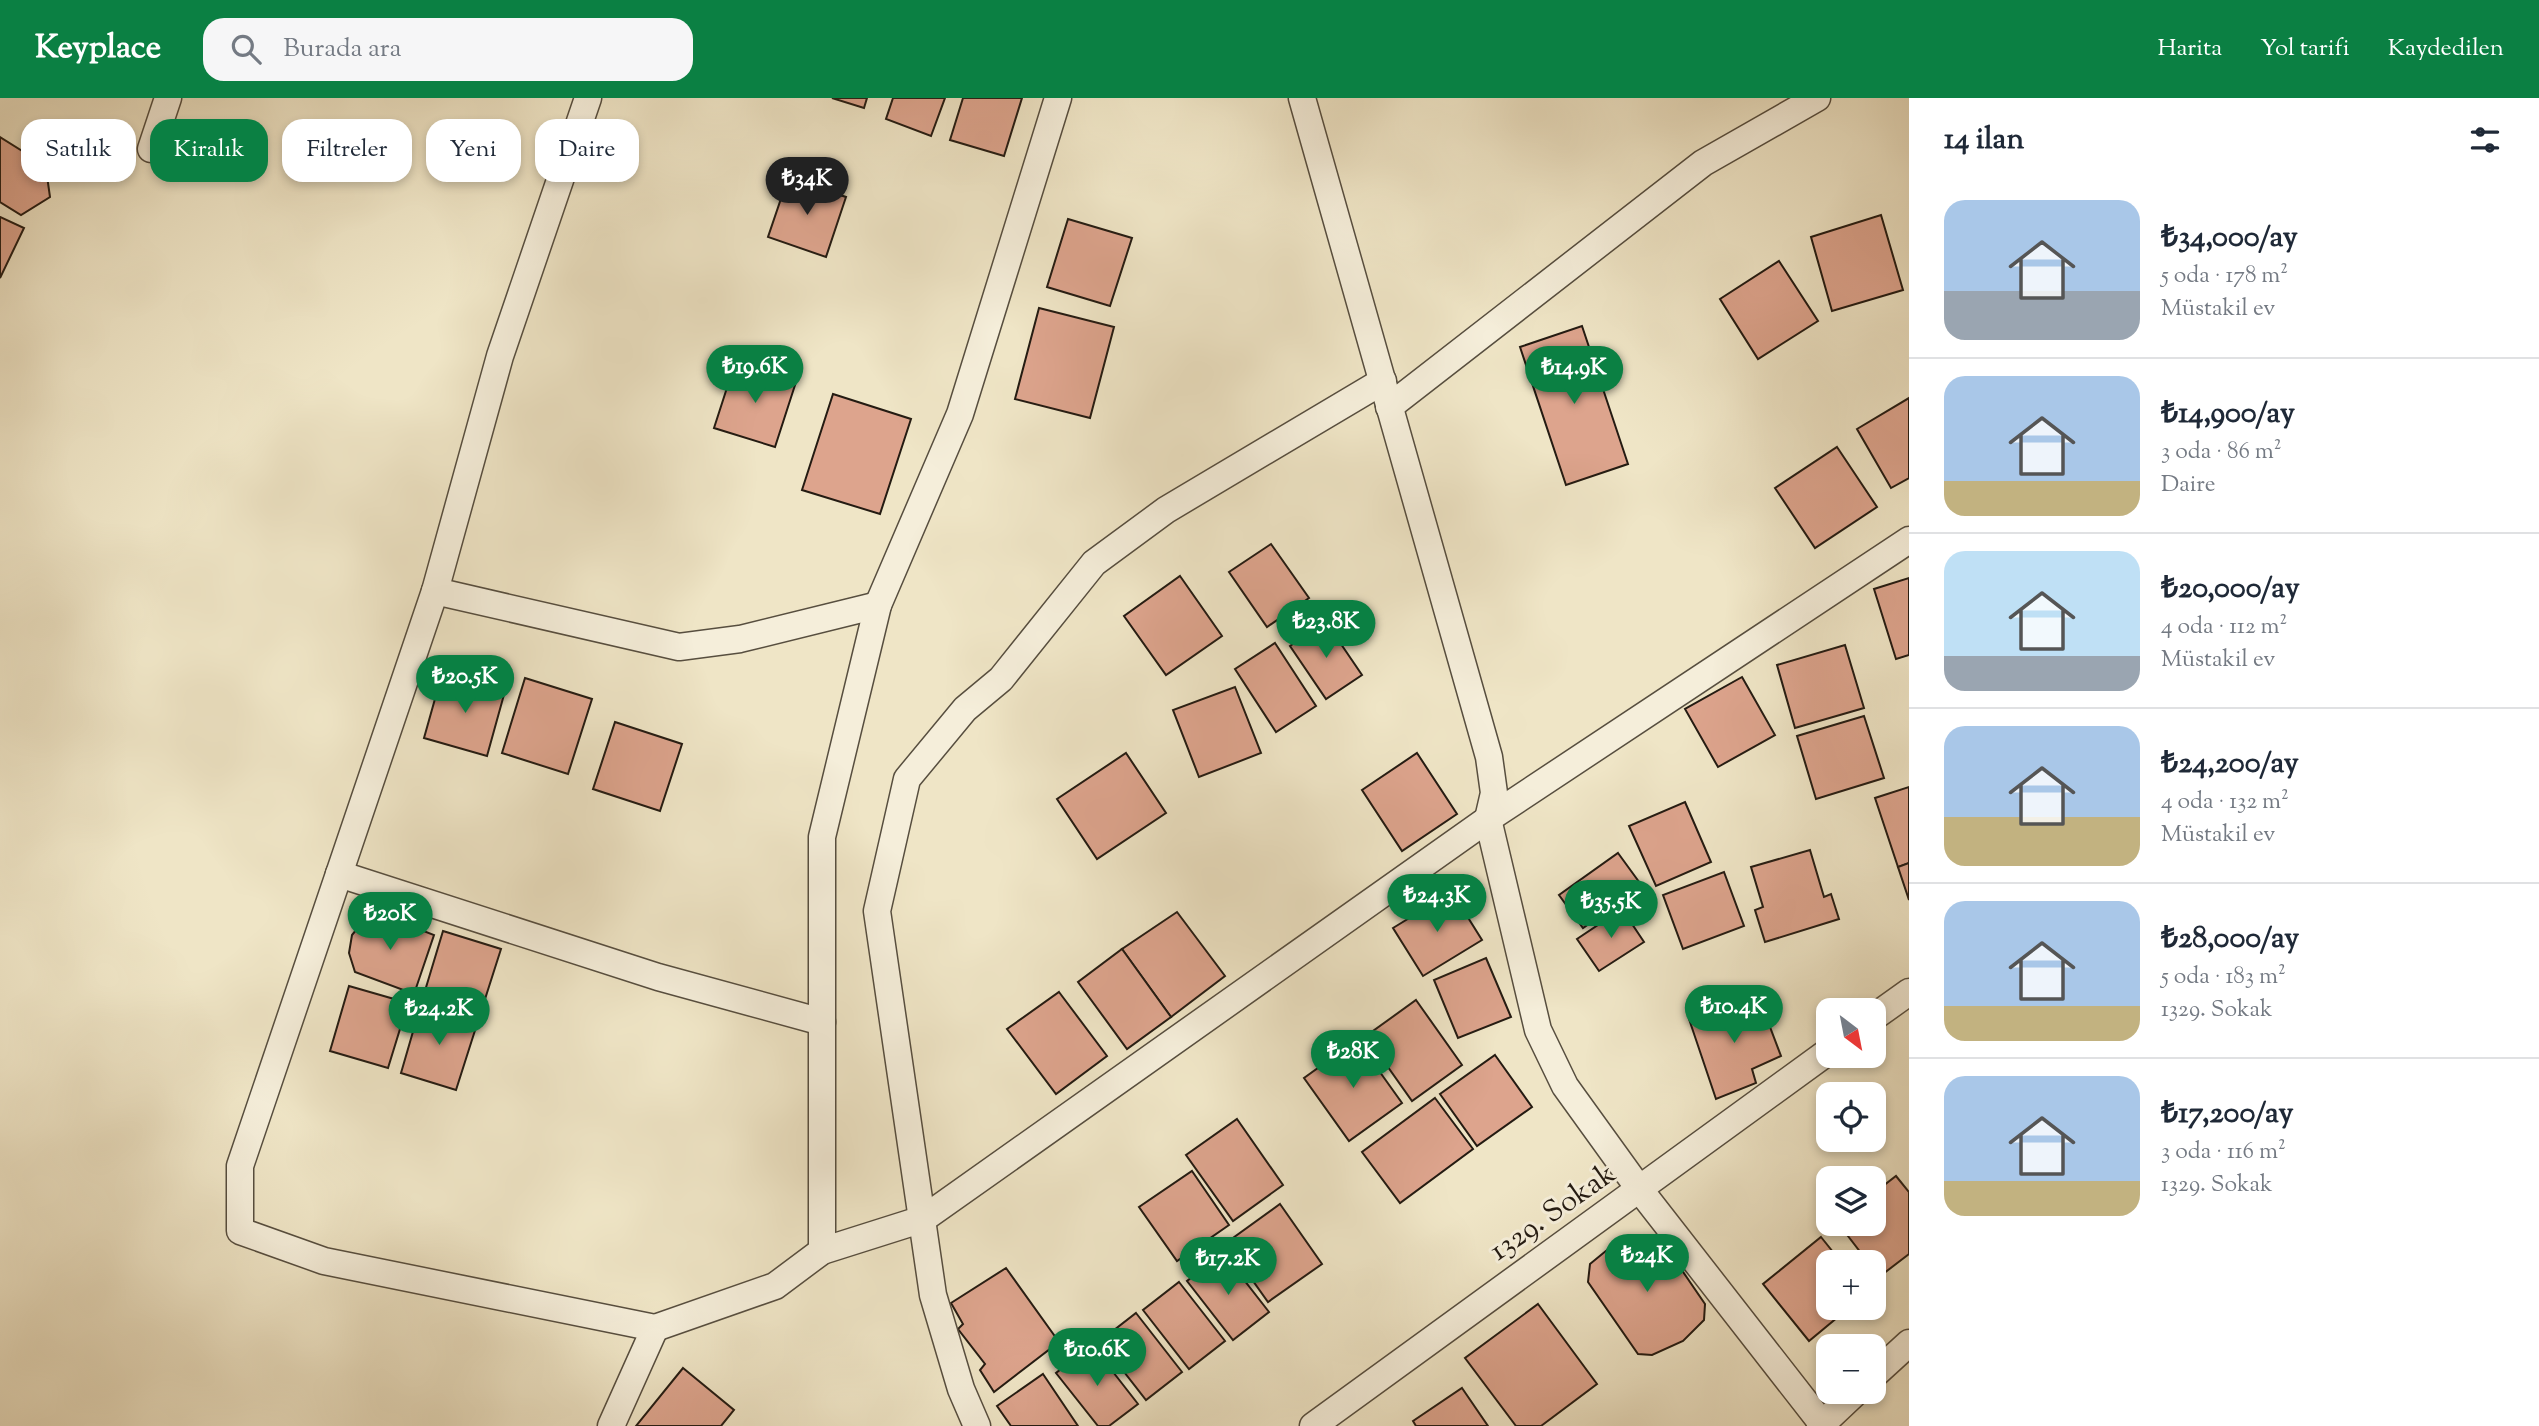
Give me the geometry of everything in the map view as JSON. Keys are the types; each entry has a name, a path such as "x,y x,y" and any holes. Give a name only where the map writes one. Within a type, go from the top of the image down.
{"street":[{"path":"161,119 168,98"},
{"path":"588,98 500,356 435,591 240,1166 240,1231 324,1261 655,1328 775,1286 822,1251 923,1219 1488,819 1909,540"},
{"path":"822,1251 822,837 878,605 960,414 1058,98"},
{"path":"1302,98 1489,757 1494,793 1488,819 1538,1030 1565,1086 1640,1190 1822,1425 1844,1404"},
{"path":"1389,407 1703,163 1817,98"},
{"path":"977,1426 961,1390 933,1295 877,911 907,779 965,709 1001,679 1094,563 1166,510 1383,381"},
{"path":"435,591 679,647 740,639 878,605"},
{"path":"339,874 658,977 822,1022"},
{"path":"1886,1008 1909,992"},
{"name":"1329. Sokak","path":"1312,1426 1816,1061"},
{"path":"611,1426 655,1328"},
{"path":"1886,1364 1909,1343"}],"building":[{"path":"832,98 867,98 864,108"},
{"path":"893,98 945,98 931,136 886,119"},
{"path":"963,98 1022,98 1004,156 950,140"},
{"path":"0,137 21,150 21,182 48,182 50,197 21,215 0,202"},
{"path":"788,178 846,197 826,257 768,237"},
{"path":"1881,215 1903,290 1832,311 1811,237"},
{"path":"0,217 24,228 0,278"},
{"path":"1068,219 1132,238 1110,306 1047,287"},
{"path":"1779,261 1818,321 1758,359 1720,299"},
{"path":"1039,308 1114,327 1090,418 1015,399"},
{"path":"1582,326 1628,464 1566,485 1520,347"},
{"path":"735,363 796,382 775,447 714,428"},
{"path":"833,394 911,419 880,514 802,490"},
{"path":"1909,398 1909,478 1891,488 1857,429"},
{"path":"1837,447 1877,507 1815,548 1775,488"},
{"path":"1271,544 1309,598 1267,627 1229,572"},
{"path":"1180,576 1222,636 1166,675 1124,616"},
{"path":"1909,578 1909,655 1896,659 1874,589"},
{"path":"1326,622 1362,675 1326,699 1290,646"},
{"path":"1275,643 1316,706 1276,732 1235,669"},
{"path":"1845,645 1864,708 1795,728 1777,665"},
{"path":"442,674 505,691 487,756 424,738"},
{"path":"1742,677 1775,735 1718,767 1685,709"},
{"path":"525,678 592,699 568,774 502,753"},
{"path":"1235,687 1261,753 1199,777 1173,710"},
{"path":"1864,716 1884,778 1816,799 1797,736"},
{"path":"615,722 682,744 660,811 593,789"},
{"path":"1126,753 1166,813 1097,859 1057,799"},
{"path":"1417,753 1457,814 1402,851 1362,790"},
{"path":"1909,787 1909,863 1898,867 1875,798"},
{"path":"1685,802 1711,862 1656,886 1629,826"},
{"path":"1810,850 1824,897 1831,894 1839,919 1765,942 1755,910 1763,907 1751,867"},
{"path":"1618,853 1642,886 1583,928 1559,895"},
{"path":"1909,863 1909,900 1898,867"},
{"path":"1724,872 1744,926 1683,949 1663,895"},
{"path":"1452,892 1482,940 1423,976 1393,928"},
{"path":"1622,909 1644,942 1599,971 1577,939"},
{"path":"1177,912 1225,976 1171,1017 1122,949"},
{"path":"380,914 434,935 414,994 355,972 349,953 352,935 365,919"},
{"path":"443,931 501,949 478,1021 421,1004"},
{"path":"1122,949 1171,1017 1127,1049 1078,982"},
{"path":"1486,958 1511,1017 1458,1038 1434,980"},
{"path":"349,986 408,1003 388,1068 330,1051"},
{"path":"1059,992 1107,1056 1056,1094 1007,1029"},
{"path":"1759,998 1781,1056 1752,1069 1756,1083 1716,1099 1689,1019"},
{"path":"1416,1000 1462,1065 1412,1101 1366,1036"},
{"path":"421,1004 478,1021 456,1090 401,1073"},
{"path":"1357,1040 1402,1103 1349,1141 1304,1078"},
{"path":"1495,1055 1532,1107 1477,1146 1440,1094"},
{"path":"1435,1098 1473,1149 1400,1203 1362,1152"},
{"path":"1237,1119 1283,1185 1233,1221 1186,1155"},
{"path":"1192,1171 1229,1225 1177,1261 1139,1207"},
{"path":"1896,1176 1909,1192 1909,1254 1886,1272 1886,1250 1859,1250 1848,1236 1886,1236 1886,1184"},
{"path":"1280,1204 1322,1264 1268,1302 1226,1243"},
{"path":"1639,1235 1653,1236 1666,1247 1705,1304 1704,1320 1683,1341 1652,1355 1638,1354 1588,1282 1590,1264 1607,1250"},
{"path":"1821,1237 1831,1250 1816,1250 1816,1320 1834,1320 1809,1341 1763,1284"},
{"path":"1223,1253 1269,1312 1233,1340 1187,1281"},
{"path":"1006,1268 1059,1342 994,1392 980,1370 985,1364 958,1329 963,1324 951,1303"},
{"path":"1179,1282 1225,1341 1189,1369 1143,1310"},
{"path":"1538,1304 1597,1384 1541,1426 1516,1426 1465,1358"},
{"path":"1136,1313 1182,1372 1146,1400 1100,1341"},
{"path":"1092,1345 1138,1404 1109,1426 1098,1426 1056,1373"},
{"path":"683,1368 734,1410 721,1426 636,1426"},
{"path":"1043,1374 1078,1426 1011,1426 997,1406"},
{"path":"1462,1388 1488,1426 1416,1426 1413,1421"}]}
